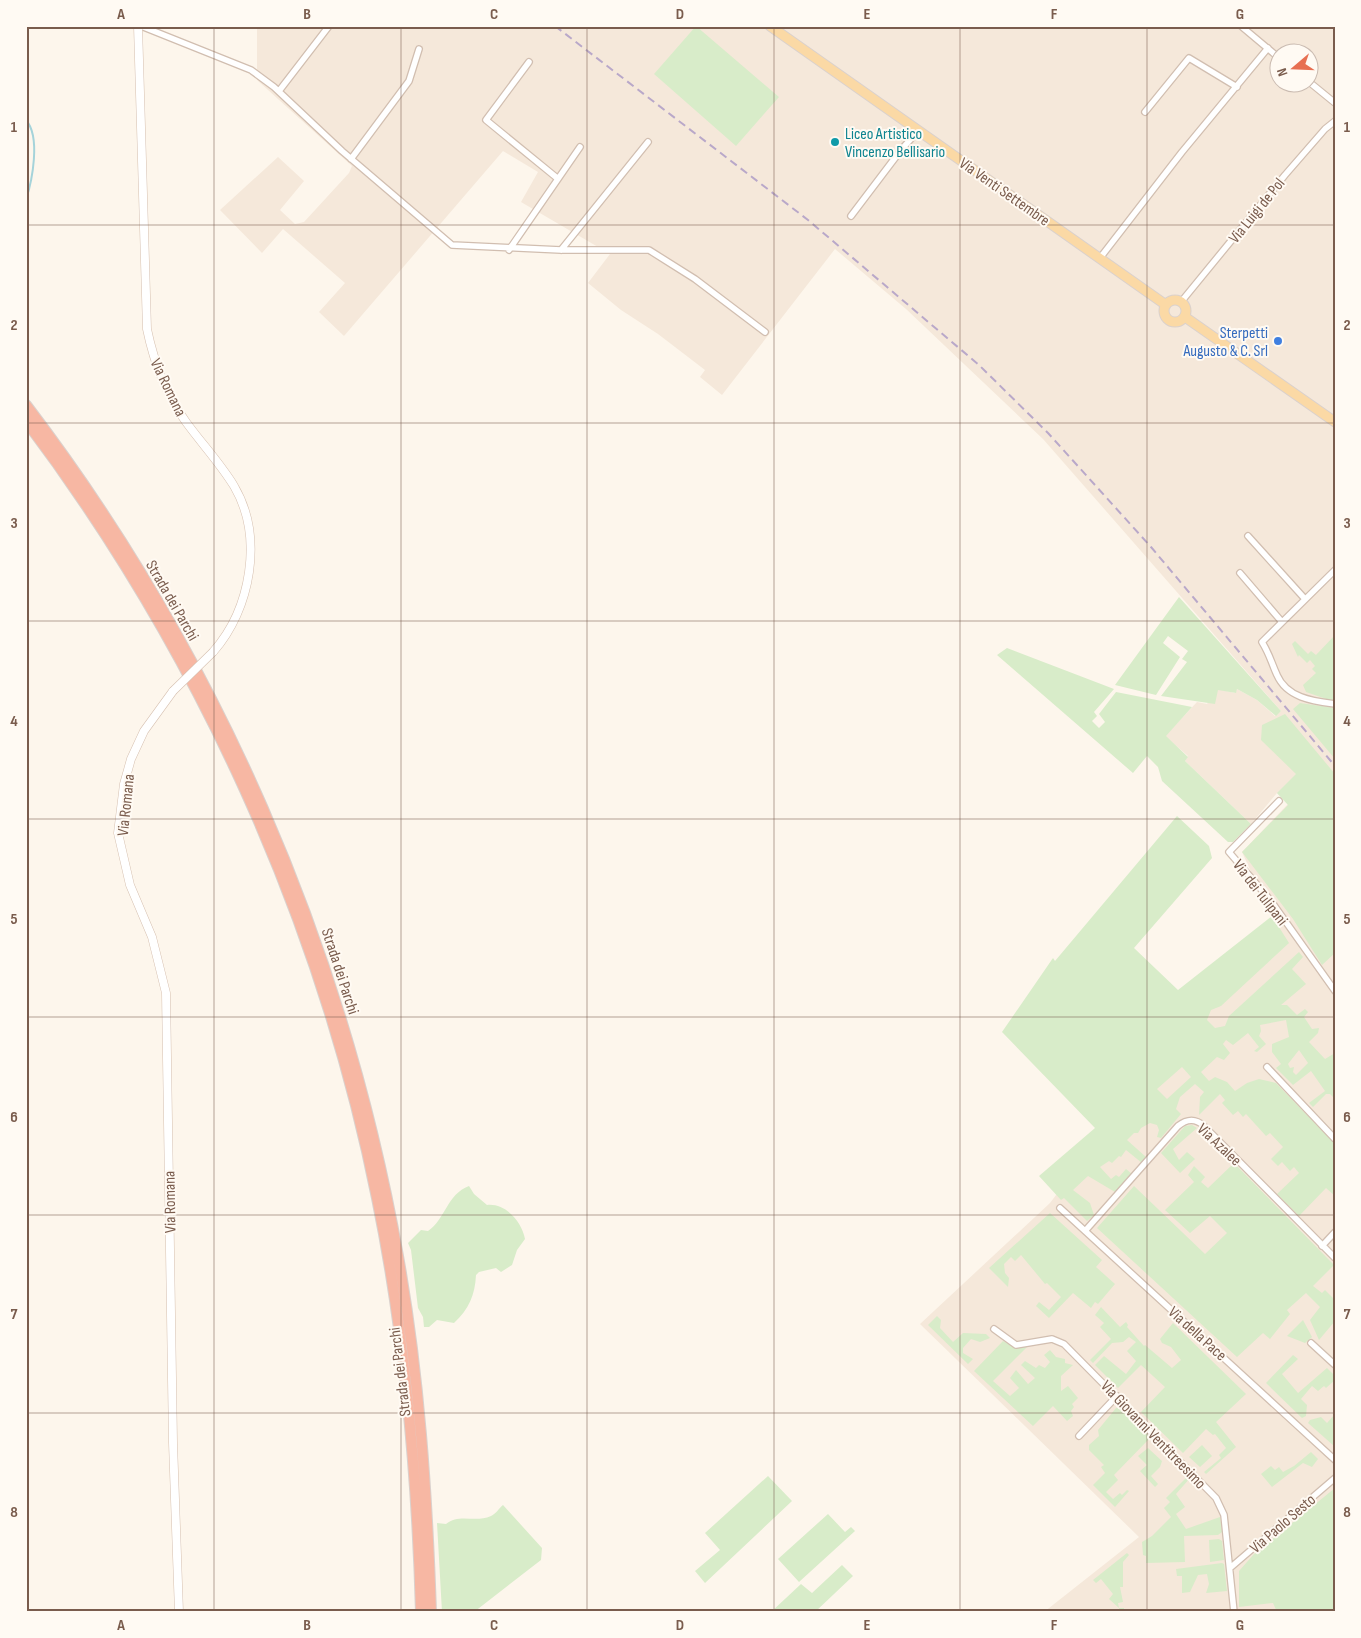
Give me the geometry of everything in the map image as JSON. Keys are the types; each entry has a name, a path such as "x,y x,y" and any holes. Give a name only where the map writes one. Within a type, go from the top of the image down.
{"highway":[{"name":"Strada dei Parchi","path":"26,405 117,535 204,684 261,803 305,910 327,973 367,1109 400,1267 421,1429 431,1612"},
{"name":"Strada dei Parchi","path":"26,421 110,541 154,613 194,686 263,831 317,973 364,1136 396,1300 412,1438 421,1612"}],"main road":[{"name":"Via Romana","path":"140,26 146,329 151,352 173,403 235,488 248,525 250,555 248,582 238,613 222,641 173,691 144,732 131,759 124,784 118,833 130,886 152,937 166,994 173,1443 180,1612"},
{"name":"Via Venti Settembre","path":"770,26 1166,304"},
{"path":"1171,300 1181,302 1186,307 1184,317 1179,322 1168,320 1164,311 1166,304 1171,300"},
{"path":"1184,317 1335,422"}],"street":[{"path":"140,26 250,70 279,92 351,160 452,245 510,250 649,250 695,279 765,332"},
{"path":"279,92 329,26"},
{"path":"1100,258 1182,152 1268,48 1241,26"},
{"path":"351,160 409,80 419,49"},
{"path":"1145,112 1189,58 1237,87"},
{"path":"529,62 486,120 557,178"},
{"path":"1318,89 1335,103"},
{"name":"Via Luigi de Pol","path":"1181,302 1291,168 1325,129 1335,121"},
{"path":"851,216 901,150 918,131"},
{"path":"561,250 648,142"},
{"path":"510,250 557,178 580,147"},
{"path":"1248,536 1305,599"},
{"path":"1335,570 1262,642 1273,660 1277,676 1286,688 1301,698 1335,704"},
{"path":"1240,573 1282,622"},
{"name":"Via dei Tulipani","path":"1279,800 1229,852 1271,901 1335,991"},
{"path":"1267,1067 1335,1139"},
{"name":"Via Azalee","path":"1085,1230 1178,1126 1184,1121 1192,1120 1204,1126 1335,1258"},
{"name":"Via della Pace","path":"1060,1208 1335,1460"},
{"path":"1322,1246 1335,1232"},
{"name":"Via Giovanni Ventitreesimo","path":"994,1329 1016,1345 1052,1339 1060,1342 1117,1396 1216,1498 1224,1515 1234,1612"},
{"path":"1311,1343 1335,1365"},
{"path":"1079,1436 1117,1396"},
{"name":"Via Paolo Sesto","path":"1230,1568 1335,1478"}],"shaded area":[{"path":"257,26 1335,26 1335,1612 1044,1612 1139,1537 920,1324 1050,1203 1196,1010 1281,937 1242,852 1288,804 1277,793 1251,824 1185,761 1188,756 1165,736 1197,702 1207,704 1218,689 1235,693 1237,689 1257,700 1275,716 1281,711 1043,439 906,309 835,249 722,395 700,377 705,370 658,334 621,310 588,283 610,254 521,202 538,172 503,151 344,336 319,312 345,283 283,229 262,253 220,210 278,157 304,181 280,210 295,224 304,222 349,173 352,166 257,80"}],"green space":[{"path":"696,26 779,97 736,146 654,74"},
{"path":"1179,597 1281,711 1276,716 1257,700 1237,689 1236,693 1218,690 1215,704 1161,696 1187,662 1182,659 1188,651 1168,636 1163,643 1180,657 1156,695 1115,685"},
{"path":"1335,635 1335,702 1306,692 1303,685 1316,673 1312,669 1315,666 1310,660 1307,663 1299,655 1298,657 1292,644 1295,641 1308,654 1311,651 1316,655"},
{"path":"1007,648 1114,689 1094,712 1097,716 1092,721 1099,728 1105,722 1099,714 1116,692 1192,707 1166,736 1188,757 1185,761 1251,824 1233,842 1228,842 1162,781 1158,767 1147,756 1133,773 997,655"},
{"path":"1300,703 1335,708 1335,759 1293,709"},
{"path":"1285,714 1335,774 1335,953 1322,965 1293,919 1242,852 1288,805 1277,793 1296,774 1261,740 1262,725"},
{"path":"1177,816 1209,846 1212,858 1134,948 1178,990 1272,916 1289,943 1221,1006 1211,1010 1207,1020 1215,1028 1225,1026 1229,1016 1299,952 1303,957 1292,969 1306,984 1281,1005 1287,1005 1297,1015 1305,1009 1308,1012 1304,1017 1312,1029 1319,1028 1318,1033 1309,1042 1325,1059 1335,1053 1335,1099 1330,1094 1326,1094 1313,1107 1309,1103 1325,1091 1311,1071 1293,1085 1276,1068 1281,1064 1272,1052 1272,1044 1289,1037 1286,1020 1260,1025 1261,1031 1259,1036 1266,1044 1257,1052 1254,1051 1259,1047 1248,1033 1233,1045 1226,1040 1223,1044 1230,1053 1224,1060 1217,1057 1201,1072 1209,1081 1215,1077 1227,1082 1235,1091 1247,1083 1259,1079 1276,1083 1335,1144 1335,1196 1326,1188 1299,1216 1277,1194 1299,1173 1294,1167 1290,1171 1282,1162 1278,1166 1271,1159 1283,1147 1270,1133 1266,1136 1246,1114 1243,1117 1238,1111 1233,1115 1222,1103 1225,1100 1220,1094 1199,1115 1200,1097 1204,1092 1195,1084 1180,1097 1176,1109 1181,1114 1161,1138 1157,1137 1159,1130 1157,1125 1150,1123 1127,1140 1146,1157 1142,1163 1126,1150 1121,1157 1119,1156 1112,1163 1109,1161 1100,1167 1111,1179 1116,1175 1119,1177 1126,1169 1132,1174 1115,1192 1088,1176 1073,1190 1090,1203 1094,1215 1087,1221 1064,1198 1061,1200 1039,1176 1095,1128 1002,1032 1053,958 1055,961","holes":["1299,1050 1308,1063 1296,1075 1293,1072 1294,1067 1290,1068 1288,1064","1182,1067 1191,1077 1167,1099 1157,1089"]},
{"path":"1192,1125 1197,1128 1173,1149 1179,1160 1187,1152 1195,1159 1180,1173 1161,1153 1185,1126"},
{"path":"1234,1163 1334,1265 1313,1286 1322,1293 1325,1290 1335,1300 1335,1321 1319,1340 1310,1320 1320,1307 1306,1293 1287,1310 1290,1314 1270,1339 1263,1333 1237,1357 1097,1228 1134,1186 1205,1254 1227,1233 1210,1216 1190,1233 1165,1210 1194,1182 1188,1175 1194,1166 1205,1177 1201,1182 1208,1188"},
{"path":"469,1186 474,1194 487,1205 494,1205 507,1210 517,1220 525,1239 517,1250 512,1265 501,1272 496,1268 479,1272 476,1275 470,1301 464,1312 454,1323 437,1320 429,1327 424,1327 423,1317 418,1308 411,1250 408,1243 421,1230 428,1231 434,1226 456,1195"},
{"path":"1050,1213 1102,1260 1096,1267 1115,1284 1098,1304 1095,1302 1091,1308 1073,1293 1049,1318 1036,1306 1039,1302 1049,1310 1061,1297 1047,1283 1045,1284 1021,1255 1015,1261 1011,1257 1004,1264 1005,1273 1009,1278 1008,1287 989,1268"},
{"path":"1101,1307 1120,1327 1126,1322 1127,1327 1144,1346 1172,1368 1181,1360 1171,1347 1162,1343 1160,1339 1173,1323 1246,1394 1216,1422 1236,1447 1206,1474 1204,1472 1221,1458 1219,1455 1226,1448 1215,1434 1213,1435 1206,1429 1183,1453 1141,1412 1165,1387 1141,1365 1118,1388 1095,1365 1104,1356 1126,1374 1136,1361 1127,1351 1136,1342 1129,1337 1123,1342 1112,1343 1093,1363 1090,1360 1111,1339 1100,1327 1104,1323 1095,1315"},
{"path":"937,1316 941,1320 940,1328 953,1342 963,1333 986,1334 990,1338 980,1342 971,1339 963,1348 963,1353 973,1359 968,1364 928,1325"},
{"path":"1303,1320 1312,1337 1305,1343 1287,1336"},
{"path":"1003,1341 1016,1348 1027,1347 993,1381 1010,1396 1019,1388 1010,1378 1016,1370 1028,1384 1035,1378 1021,1365 1025,1361 1036,1368 1039,1365 1045,1368 1050,1362 1044,1355 1050,1350 1056,1357 1065,1359 1065,1363 1073,1365 1061,1376 1061,1391 1068,1386 1078,1398 1072,1404 1074,1407 1071,1411 1073,1416 1067,1421 1053,1406 1033,1426 974,1371"},
{"path":"1293,1355 1298,1359 1282,1374 1298,1393 1327,1368 1335,1376 1335,1380 1326,1388 1324,1386 1318,1391 1312,1386 1301,1399 1307,1405 1306,1416 1302,1418 1266,1383"},
{"path":"1123,1407 1151,1437 1114,1475 1118,1480 1106,1492 1113,1499 1120,1493 1122,1495 1127,1490 1129,1491 1115,1507 1093,1485 1105,1473 1101,1467 1104,1465 1089,1450 1089,1445 1099,1436 1098,1430 1116,1408"},
{"path":"1335,1414 1334,1446 1308,1423 1310,1420 1321,1417 1327,1423"},
{"path":"1202,1445 1212,1456 1200,1467 1189,1457"},
{"path":"1148,1448 1162,1461 1160,1467 1151,1476 1158,1484 1155,1487 1140,1471 1147,1465 1138,1456"},
{"path":"1311,1452 1318,1459 1312,1467 1303,1463 1272,1487 1261,1474 1271,1466 1275,1470 1279,1467 1283,1472 1294,1466"},
{"path":"768,1476 792,1501 705,1583 695,1571 720,1550 705,1533"},
{"path":"1188,1476 1191,1477 1176,1494 1185,1507 1176,1514 1186,1529 1220,1517 1222,1532 1218,1535 1184,1536 1185,1562 1146,1563 1142,1542 1152,1536 1171,1517 1164,1508 1170,1502 1166,1498"},
{"path":"1335,1488 1335,1612 1277,1612 1273,1603 1239,1607 1239,1571 1254,1554"},
{"path":"503,1505 542,1548 541,1560 474,1612 442,1612 437,1523 446,1524 462,1518 485,1518 493,1515"},
{"path":"828,1514 845,1532 851,1527 855,1531 799,1582 778,1559"},
{"path":"1219,1539 1222,1541 1224,1560 1210,1562 1209,1540"},
{"path":"1127,1553 1129,1555 1123,1562 1123,1587 1120,1587 1123,1602 1118,1603 1119,1608 1109,1599 1113,1594 1101,1579 1096,1583 1093,1580"},
{"path":"1224,1564 1227,1591 1206,1593 1209,1584 1207,1574 1198,1575 1190,1592 1182,1593 1182,1576 1177,1576 1176,1569"},
{"path":"842,1565 853,1576 815,1612 771,1612 801,1584 812,1593"},
{"path":"1119,1608 1124,1608 1124,1612 1119,1612"}],"waterway":[{"path":"26,120 31,128 34,148 33,171 26,200"}],"railway":[{"path":"555,26 808,220 979,365 1048,433 1151,547 1335,766"}],"place":[{"name":"Liceo Artistico Vincenzo Bellisario","path":"835,142"},
{"name":"Sterpetti Augusto & C. Srl","path":"1278,341"}]}
